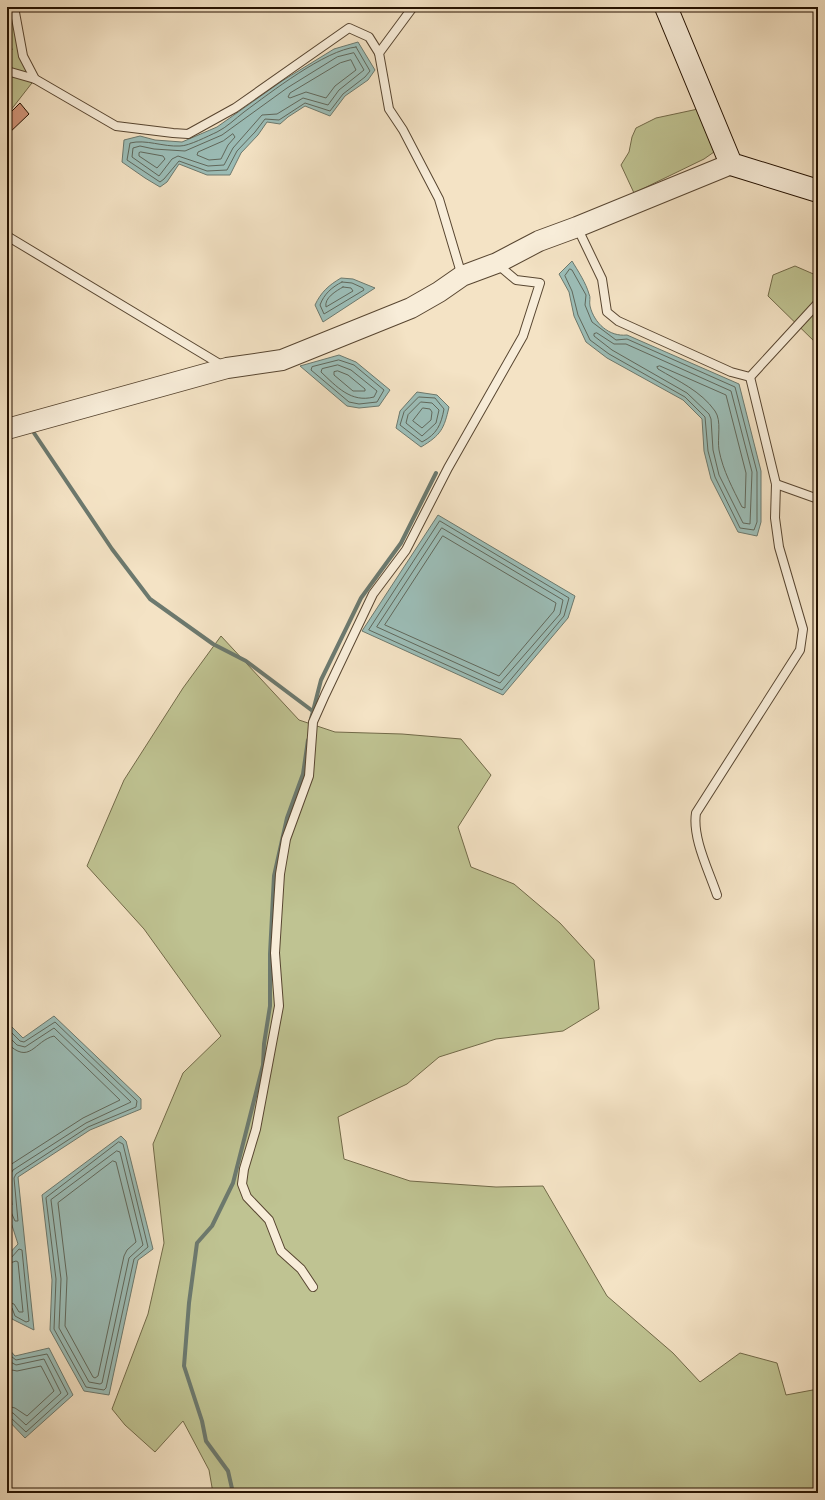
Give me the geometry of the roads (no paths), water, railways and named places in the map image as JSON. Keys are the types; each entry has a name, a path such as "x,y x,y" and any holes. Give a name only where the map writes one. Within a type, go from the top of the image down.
{"main road":[{"path":"666,7 731,164 818,191"}],"street":[{"path":"7,429 227,368 282,360 411,308 439,292 462,276 497,263 539,241 731,164"}],"lane":[{"path":"14,7 23,56 35,79"},
{"path":"379,53 413,7"},
{"path":"7,71 35,79 116,126 188,134 235,108 349,28 369,37 379,53 389,109 403,130 439,199 462,276"},
{"path":"577,227 602,279 608,312 618,321 696,358 731,372 750,377"},
{"path":"7,236 227,368"},
{"path":"313,1287 301,1269 281,1251 269,1220 247,1197 242,1184 244,1169 256,1129 279,1006 275,953 280,874 286,839 309,776 313,722 325,695 373,594 406,550 448,468 523,336 540,283 516,280 497,263"},
{"path":"750,377 818,303"},
{"path":"717,895 697,834 695,822 696,813 800,650 803,629 779,547 775,518 776,484 750,377"},
{"path":"776,484 818,500"}],"water":[{"path":"358,42 375,70 368,80 345,96 330,116 305,106 280,124 267,122 258,135 241,153 230,175 207,175 179,164 167,182 160,187 122,162 124,140 140,136 155,140 182,142 217,127 282,81 334,49"},
{"path":"572,261 588,290 592,312 603,328 614,334 627,335 739,384 761,471 761,522 757,536 738,532 711,479 704,451 702,419 683,400 607,358 586,342 574,316 569,292 559,274"},
{"path":"341,278 353,279 375,288 323,322 315,305 326,289"},
{"path":"339,355 356,362 390,390 379,406 359,408 347,406 300,366"},
{"path":"417,392 437,395 449,407 441,431 433,439 421,447 396,428 400,411"},
{"path":"438,515 575,596 568,618 503,695 362,631"},
{"path":"54,1016 141,1099 141,1109 90,1130 18,1177 34,1330 12,1319 7,1307 7,1256 18,1244 7,1210 7,1022 23,1038"},
{"path":"121,1136 126,1141 153,1249 138,1260 109,1395 84,1391 50,1330 52,1280 42,1195"},
{"path":"7,1347 15,1356 49,1348 73,1395 25,1438 7,1419"}],"waterway":[{"path":"34,433 112,549 150,599 213,644 246,661 314,712"},
{"path":"311,719 321,680 361,598 401,543 436,473"},
{"path":"233,1493 228,1471 206,1441 202,1421 184,1366 189,1303 197,1243 212,1226 233,1183 263,1065 264,1044 270,1006 270,954 274,876 287,818 303,774 308,740"}]}
